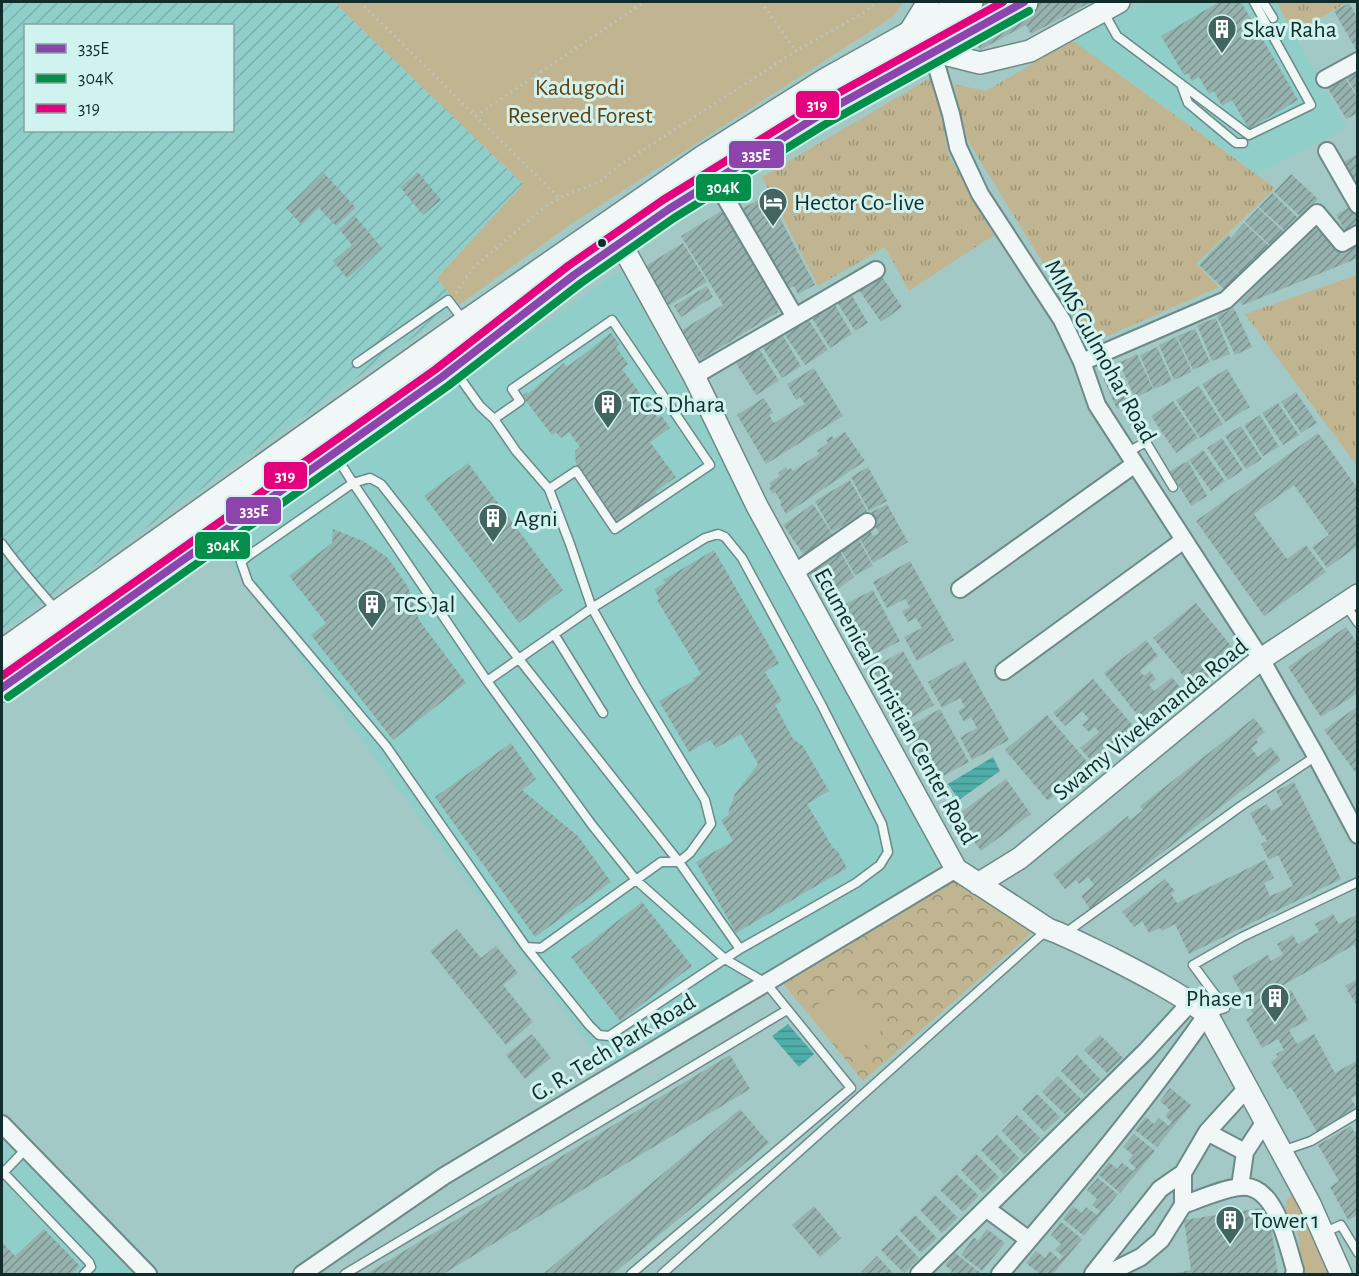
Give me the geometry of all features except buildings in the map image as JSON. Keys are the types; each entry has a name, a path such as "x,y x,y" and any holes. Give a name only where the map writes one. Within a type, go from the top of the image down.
{"main road":[{"path":"2,654 466,324 747,130 969,2"},
{"path":"2,688 334,454 620,242 841,102 1024,2"}],"street":[{"path":"907,36 928,2"},
{"path":"932,51 980,63 1030,51 1111,6"},
{"name":"MIMS Gulmohar Road","path":"932,51 951,114 958,147 980,194 1062,320 1082,362 1097,405 1261,659 1358,835"},
{"path":"1325,79 1358,61"},
{"path":"1327,151 1358,205"},
{"path":"715,180 795,317"},
{"path":"1082,362 1226,300 1317,213 1342,243 1358,234"},
{"name":"Ecumenical Christian Center Road","path":"620,242 694,376 757,506 956,869 1056,932 1142,974 1199,1008"},
{"path":"694,376 876,270"},
{"path":"960,589 1132,458"},
{"path":"794,573 867,522"},
{"path":"1004,670 1184,540"},
{"name":"Swamy Vivekananda Road","path":"978,884 1020,858 1261,659 1351,600"},
{"name":"G. R. Tech Park Road","path":"302,1275 444,1176 956,869"},
{"path":"1199,1008 1266,1120 1310,1204 1341,1275"},
{"path":"919,1275 1146,1051 1199,1008"},
{"path":"1000,1275 1108,1146 1171,1065 1199,1008"},
{"path":"1093,1275 1160,1189 1183,1173 1207,1132 1247,1088"},
{"path":"1240,1187 1245,1152 1266,1120"},
{"path":"2,1126 148,1275"},
{"path":"1207,1132 1245,1152"},
{"path":"1107,1275 1141,1257 1161,1240 1183,1205 1183,1173"},
{"path":"1183,1205 1240,1187 1250,1187 1259,1192 1274,1208 1295,1270 1294,1275"},
{"path":"987,1209 1029,1240"}],"lane":[{"path":"1111,6 1117,36 1249,135 1311,105 1254,2"},
{"path":"1263,2 1273,18"},
{"path":"1180,83 1188,103 1236,143 1243,143"},
{"path":"357,363 448,300 466,324"},
{"path":"494,419 520,401 512,389 612,320 710,465 615,530 576,471 549,489"},
{"path":"453,368 480,406 494,419 516,451 549,489 592,608 634,684 705,801 711,825 690,853 679,862 661,862 541,948 526,947"},
{"path":"1130,410 1173,487"},
{"path":"1132,458 1146,442"},
{"path":"334,454 487,681 592,825 636,880 725,959 766,983 851,1088 632,1275"},
{"path":"487,681 518,659 592,608 705,538 718,534 725,537 742,558 882,824 888,852 880,865 847,888 740,949 609,1036 598,1035 526,947 386,746 248,582 241,562 353,483 370,478 381,484 518,659 679,862 740,949"},
{"path":"2,544 77,635"},
{"path":"1351,600 1358,623"},
{"path":"554,634 603,712"},
{"path":"662,1275 1056,932 1316,756"},
{"path":"1199,1008 1225,1008 1193,965 1242,937 1358,882"},
{"path":"345,1275 787,1010"},
{"path":"1281,1151 1311,1141 1358,1113"},
{"path":"26,1149 2,1173 89,1262 91,1267 84,1275"},
{"path":"1323,1234 1341,1225 1358,1253"}],"path":[{"path":"360,2 559,198"},
{"path":"476,116 644,2"},
{"path":"761,2 796,51"},
{"path":"448,300 453,297 474,267 536,214 559,198 601,181 620,165 796,51 878,2"}],"shaded area":[{"path":"2,2 334,2 523,184 437,277 459,305 2,631"},
{"path":"1144,2 1276,2 1347,127 1257,174 1072,40"},
{"path":"621,270 942,865 606,1067 220,551"},
{"path":"993,757 1000,771 959,800 948,784"},
{"path":"788,1024 814,1054 799,1067 772,1036"},
{"path":"2,1137 133,1274 2,1274"}],"green space":[{"name":"Kadugodi Reserved Forest","path":"334,2 904,2 894,16 568,226 459,305 437,278 523,184"},
{"path":"1276,2 1348,2 1294,33"},
{"path":"1072,40 1275,188 1196,264 1219,287 1092,343 966,138 954,84 986,91"},
{"path":"935,75 948,154 994,235 909,291 885,247 818,286 762,177"},
{"path":"1358,275 1357,466 1245,314"},
{"path":"954,879 1035,930 863,1081 782,982"},
{"path":"845,981 886,1027 855,1053 815,1007"},
{"path":"1296,1192 1335,1274 1299,1274 1299,1237 1285,1208 1287,1199"}],"transit line":[{"name":"319","path":"2,676 436,369 568,266 663,200 813,107 1003,2"},
{"name":"335E","path":"2,688 442,377 574,275 669,209 818,116 1024,2"},
{"name":"304K","path":"8,697 448,386 581,283 674,218 824,125 1029,11"}],"place":[{"name":"Skav Raha","path":"1222,54"},
{"name":"Hector Co-live","path":"773,228"},
{"name":"TCS Dhara","path":"608,430"},
{"name":"Agni","path":"493,544"},
{"name":"TCS Jal","path":"372,630"},
{"name":"Phase 1","path":"1275,1024"},
{"name":"Tower 1","path":"1230,1246"}]}
